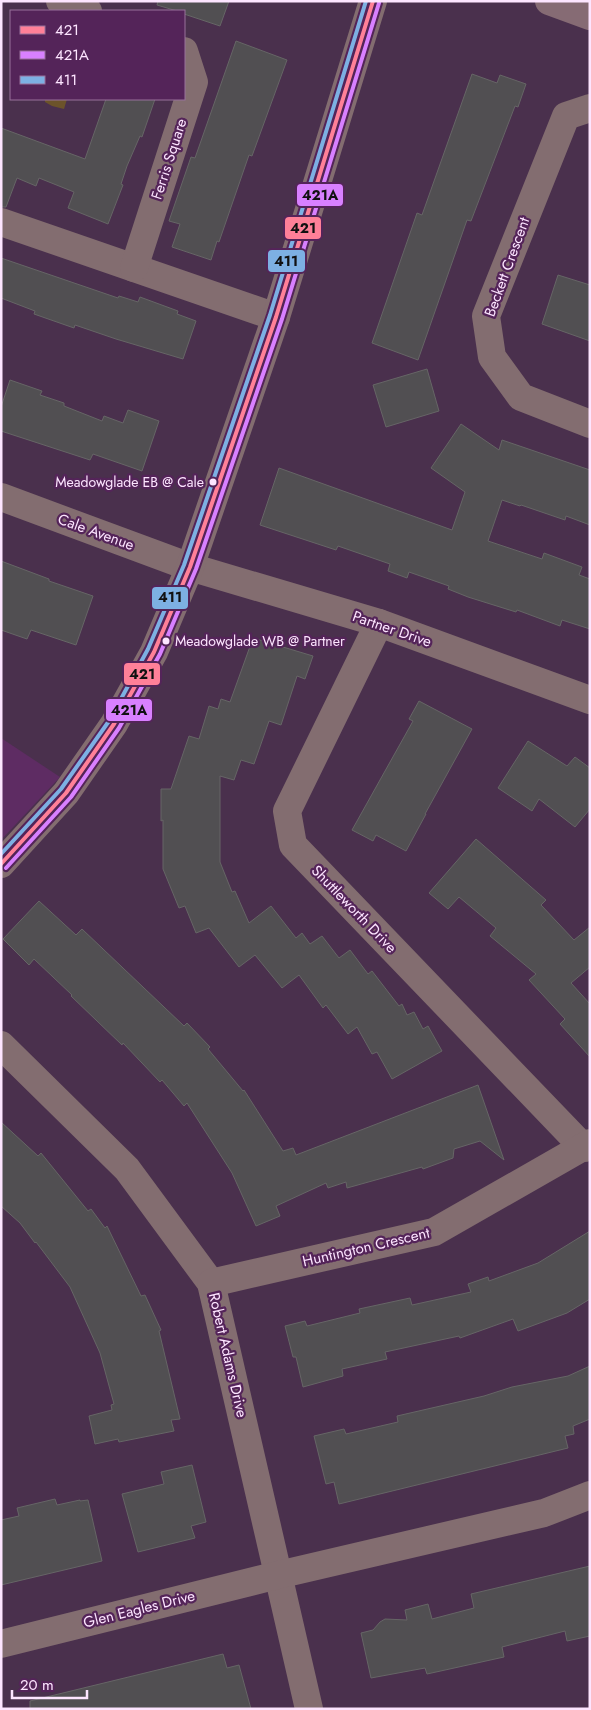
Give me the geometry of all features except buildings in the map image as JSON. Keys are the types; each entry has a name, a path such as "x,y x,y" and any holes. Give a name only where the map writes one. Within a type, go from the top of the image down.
{"main road":[{"path":"549,1 590,16"}],"street":[{"path":"60,1 85,10"},
{"path":"1,864 66,793 114,724 154,652 190,567 276,317 373,1"},
{"name":"Ferris Square","path":"134,268 194,82 185,54"},
{"name":"Beckett Crescent","path":"590,108 566,116 486,316 492,357 521,397 590,424"},
{"path":"1,222 276,317"},
{"name":"Cale Avenue","path":"1,497 190,567"},
{"name":"Partner Drive","path":"190,567 379,623 590,700"},
{"name":"Shuttleworth Drive","path":"379,623 287,811 292,845 587,1145"},
{"name":"Robert Adams Drive","path":"1,1045 127,1169 211,1283 309,1709"},
{"name":"Huntington Crescent","path":"211,1283 434,1232 587,1145"},
{"path":"278,1575 544,1514 590,1495"},
{"name":"Glen Eagles Drive","path":"1,1644 278,1575"}],"shaded area":[{"path":"45,100 67,100 64,109 45,102"},
{"path":"1,738 60,777 1,840"}],"transit line":[{"name":"411","path":"1,854 61,789 109,721 148,649 184,565 270,315 366,1"},
{"name":"421","path":"1,864 66,793 114,724 154,652 190,567 276,317 373,1"},
{"name":"421A","path":"6,868 71,797 119,728 160,654 196,569 282,319 379,3"}],"place":[{"name":"Meadowglade EB @ Cale","path":"213,482"},
{"name":"Meadowglade WB @ Partner","path":"166,641"}]}
